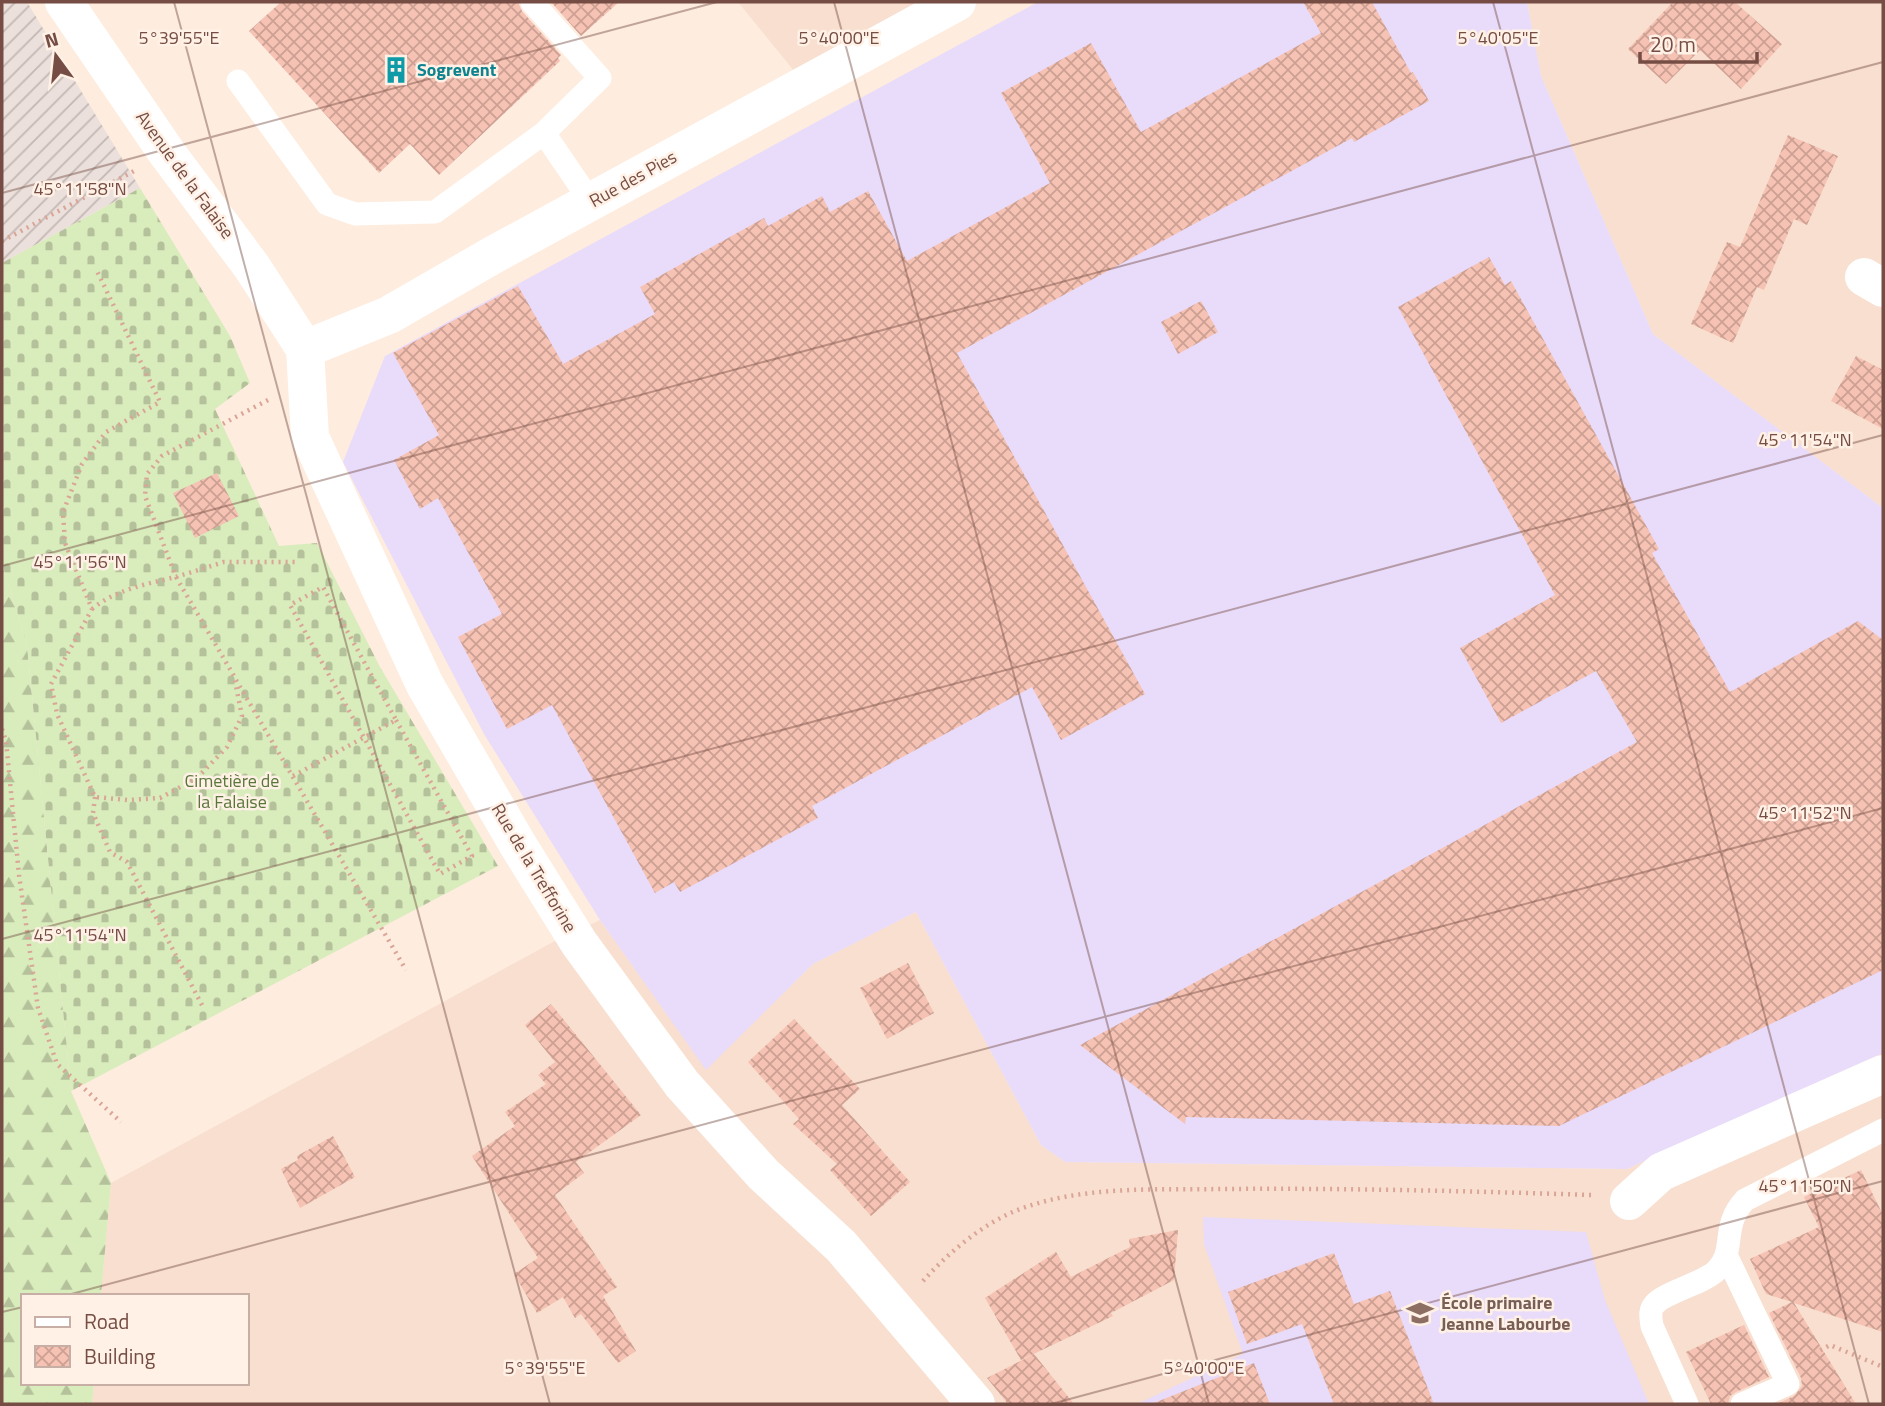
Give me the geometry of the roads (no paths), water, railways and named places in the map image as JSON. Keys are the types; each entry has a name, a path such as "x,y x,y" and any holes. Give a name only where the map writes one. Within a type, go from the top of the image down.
{"street":[{"name":"Rue des Pies","path":"305,349 389,315 957,2"},
{"name":"Avenue de la Falaise","path":"68,3 167,153 252,267 305,349"},
{"name":"Rue de la Trefforine","path":"305,349 310,437 425,685 518,845 579,943 682,1084 763,1174 841,1246 976,1404"},
{"path":"1629,1200 1661,1172 1883,1074"}],"lane":[{"path":"238,81 327,204 355,214 435,212 544,133 600,78 532,2"},
{"path":"544,133 591,202"},
{"path":"1742,1404 1788,1384 1727,1257 1729,1227 1735,1211 1745,1200 1883,1130"},
{"path":"1687,1404 1652,1326 1650,1314 1655,1304 1716,1272 1727,1257"}],"place":[{"name":"Sogrevent","path":"396,70"},
{"name":"École primaire Jeanne Labourbe","path":"1420,1313"}],"park label":[{"name":"Cimetière de la Falaise","path":"232,791"}]}
